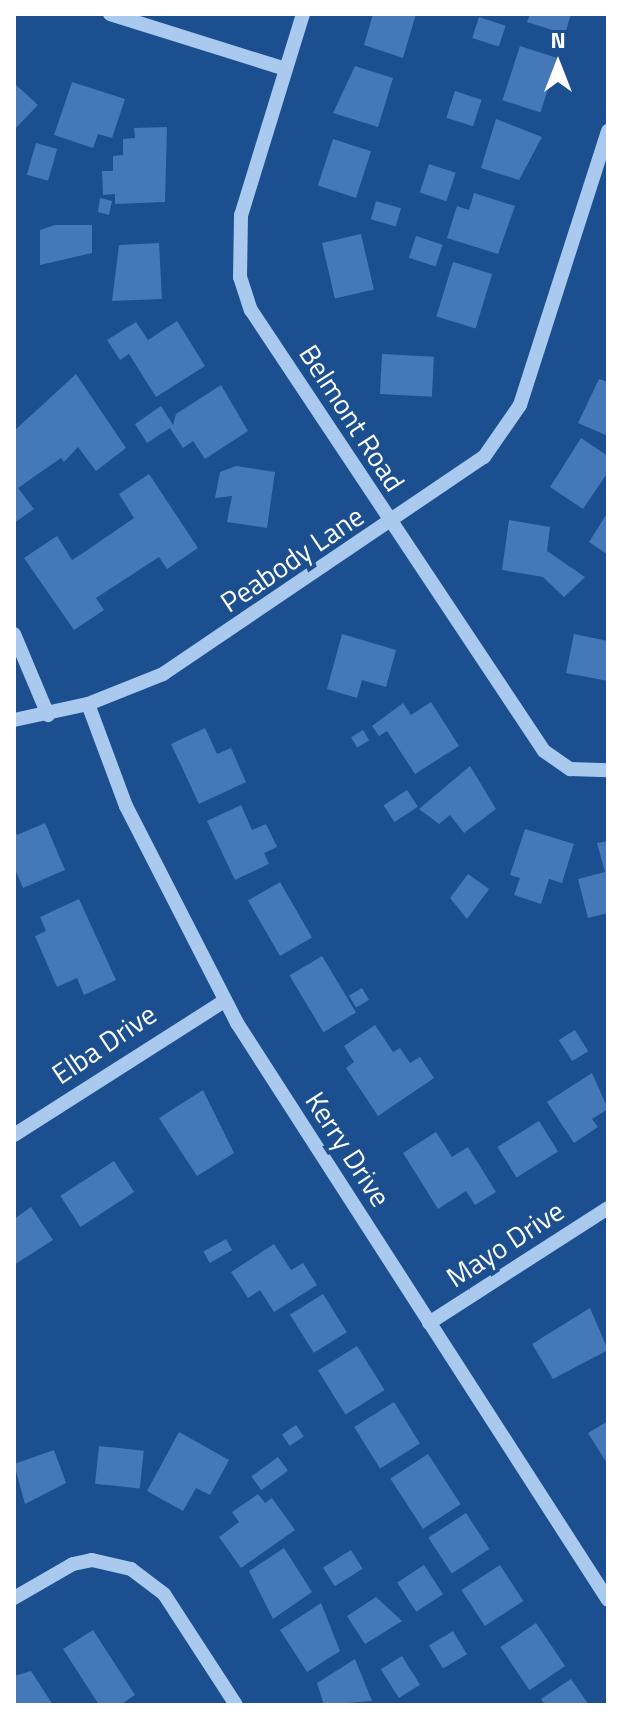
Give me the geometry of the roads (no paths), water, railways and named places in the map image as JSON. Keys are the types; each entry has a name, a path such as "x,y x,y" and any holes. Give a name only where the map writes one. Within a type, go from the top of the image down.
{"street":[{"path":"110,14 286,69"},
{"name":"Belmont Road","path":"303,14 241,215 240,277 259,326 544,751 570,769 608,770"},
{"name":"Peabody Lane","path":"14,720 88,704 200,652 391,525 484,457 520,405 608,131"},
{"path":"14,634 48,715"},
{"name":"Kerry Drive","path":"88,704 126,806 224,1001 608,1600"},
{"name":"Elba Drive","path":"14,1135 224,1001"},
{"name":"Mayo Drive","path":"429,1323 608,1208"},
{"path":"14,1598 73,1564 92,1560 131,1569 164,1594 236,1705"}]}
